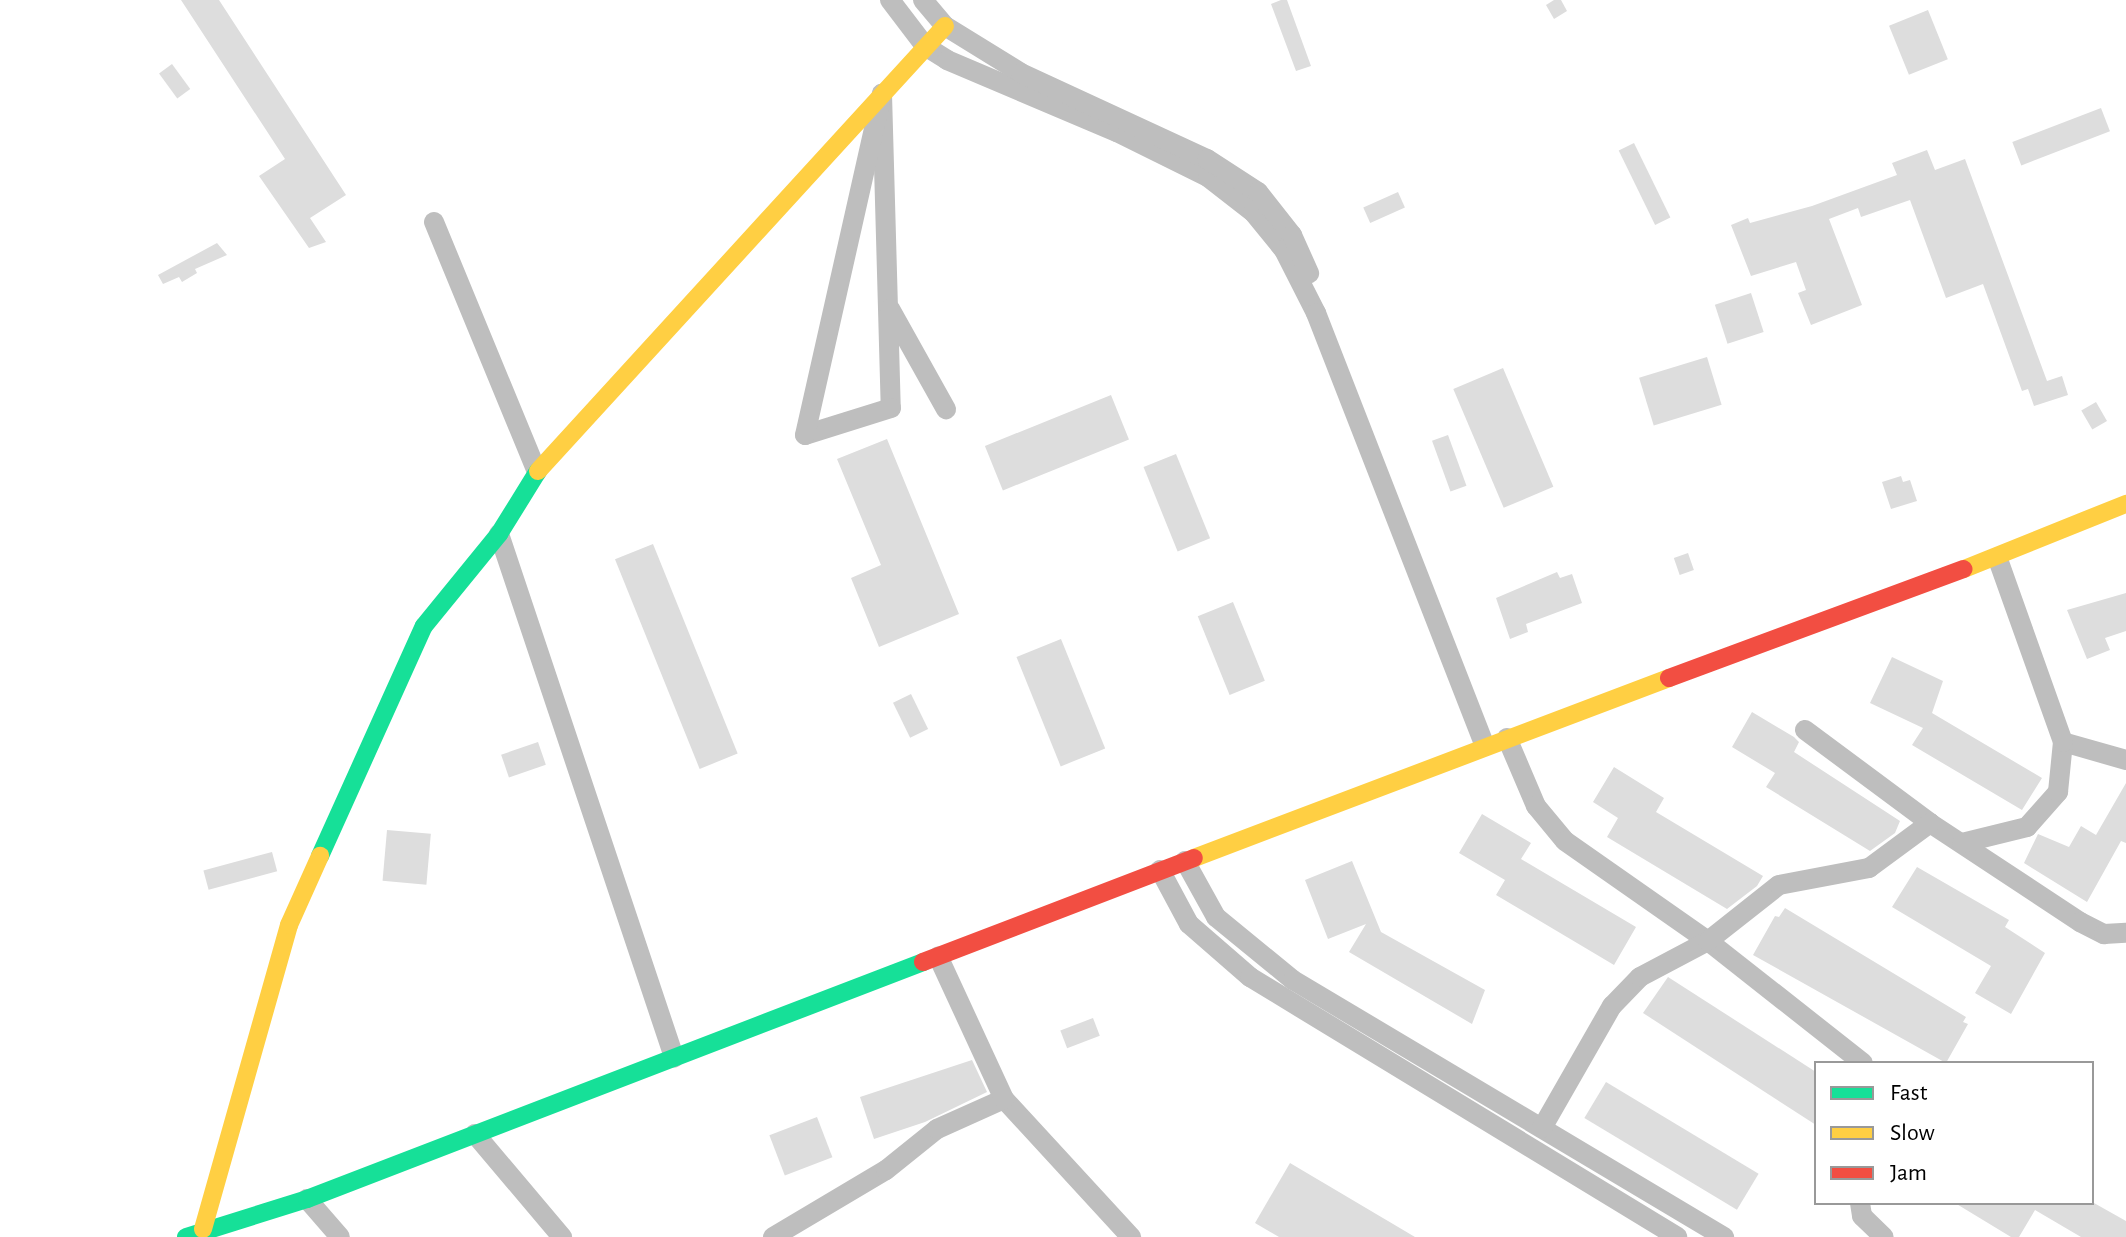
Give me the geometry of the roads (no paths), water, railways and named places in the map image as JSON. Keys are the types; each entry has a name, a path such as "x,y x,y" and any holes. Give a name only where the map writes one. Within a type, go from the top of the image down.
{"main road":[{"path":"194,1233 289,925 424,626 499,534 537,472 945,26"},
{"path":"194,1233 307,1199 1485,746 1997,557 2126,504"}],"street":[{"path":"890,0 925,46 947,60 1117,132 1208,177 1253,212 1284,250 1316,313 1485,746"},
{"path":"923,0 945,26 1021,73 1207,159 1258,192 1292,235 1308,268 1316,313"},
{"path":"882,94 891,408 805,435 882,94"},
{"path":"434,222 537,472"},
{"path":"888,305 946,409"},
{"path":"499,534 674,1057"},
{"path":"1962,843 2027,827 2058,792 2063,742 1997,557"},
{"path":"1805,730 1930,823 2080,922 2104,934 2126,933"},
{"path":"1507,738 1536,806 1565,841 1708,941 1860,1061"},
{"path":"2063,742 2126,760"},
{"path":"1542,1128 1612,1006 1640,977 1708,941 1779,885 1869,868 1930,823"},
{"path":"1185,861 1216,917 1293,980 1724,1237"},
{"path":"1160,870 1189,924 1250,977 1677,1237"},
{"path":"938,956 1004,1099 1131,1237"},
{"path":"773,1237 797,1231 886,1170 937,1129 1004,1099"},
{"path":"475,1134 562,1237"},
{"path":"307,1199 340,1237"},
{"path":"1860,1205 1862,1216 1884,1237"}]}
